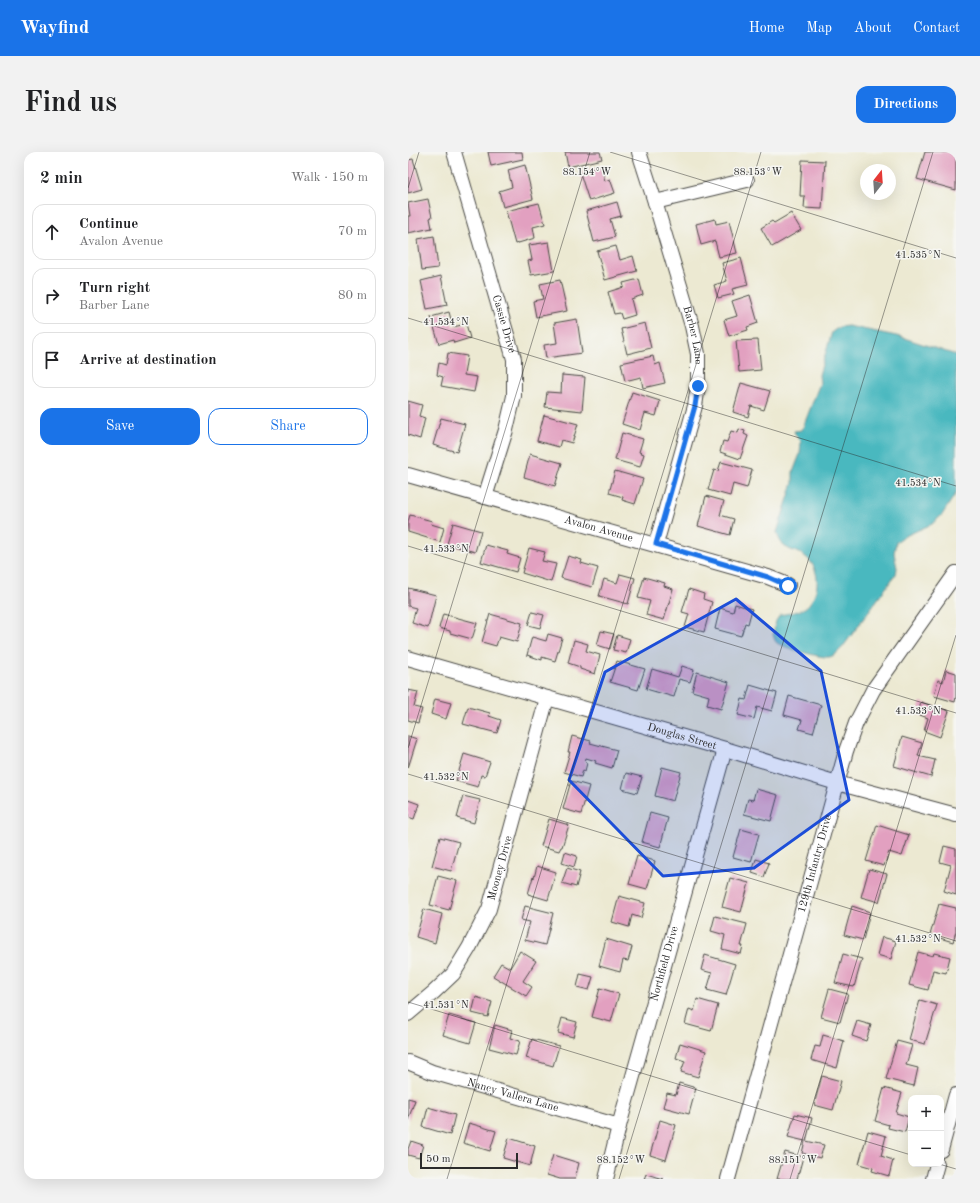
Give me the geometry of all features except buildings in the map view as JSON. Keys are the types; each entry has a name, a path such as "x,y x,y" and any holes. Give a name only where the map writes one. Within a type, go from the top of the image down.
{"street":[{"name":"Cassie Drive","path":"454,152 514,359 514,396 506,430 486,497"},
{"name":"Barber Lane","path":"639,152 692,326 698,354 698,386 695,406 656,544"},
{"path":"655,202 747,180"},
{"name":"Avalon Avenue","path":"408,475 656,544 768,577 788,586"},
{"name":"129th Infantry Drive","path":"728,1179 837,783 856,723 873,690 956,573"},
{"name":"Douglas Street","path":"408,658 725,749 837,783 956,815"},
{"name":"Mooney Drive","path":"408,1014 453,974 469,948 489,909 547,698"},
{"name":"Northfield Drive","path":"606,1179 619,1126 725,749"},
{"name":"Nancy Vallera Lane","path":"408,1062 432,1072 619,1126"},
{"path":"944,1139 956,1096"},
{"path":"933,1179 936,1167"}],"highlighted area":[{"path":"736,599 821,671 849,800 754,868 663,876 569,780 605,672"}],"water":[{"path":"848,326 901,337 956,355 956,493 942,515 932,524 903,537 896,542 894,553 897,568 896,574 842,648 833,656 825,657 781,645 774,639 773,635 776,621 780,615 802,610 806,607 815,593 817,583 816,572 811,562 802,554 790,550 785,546 779,539 777,532 793,483 793,472 800,454 801,441 796,436 794,431 802,430 820,383 819,375 832,332 839,327"}],"route":[{"path":"698,386 695,406 656,544 768,577 788,586"}]}
